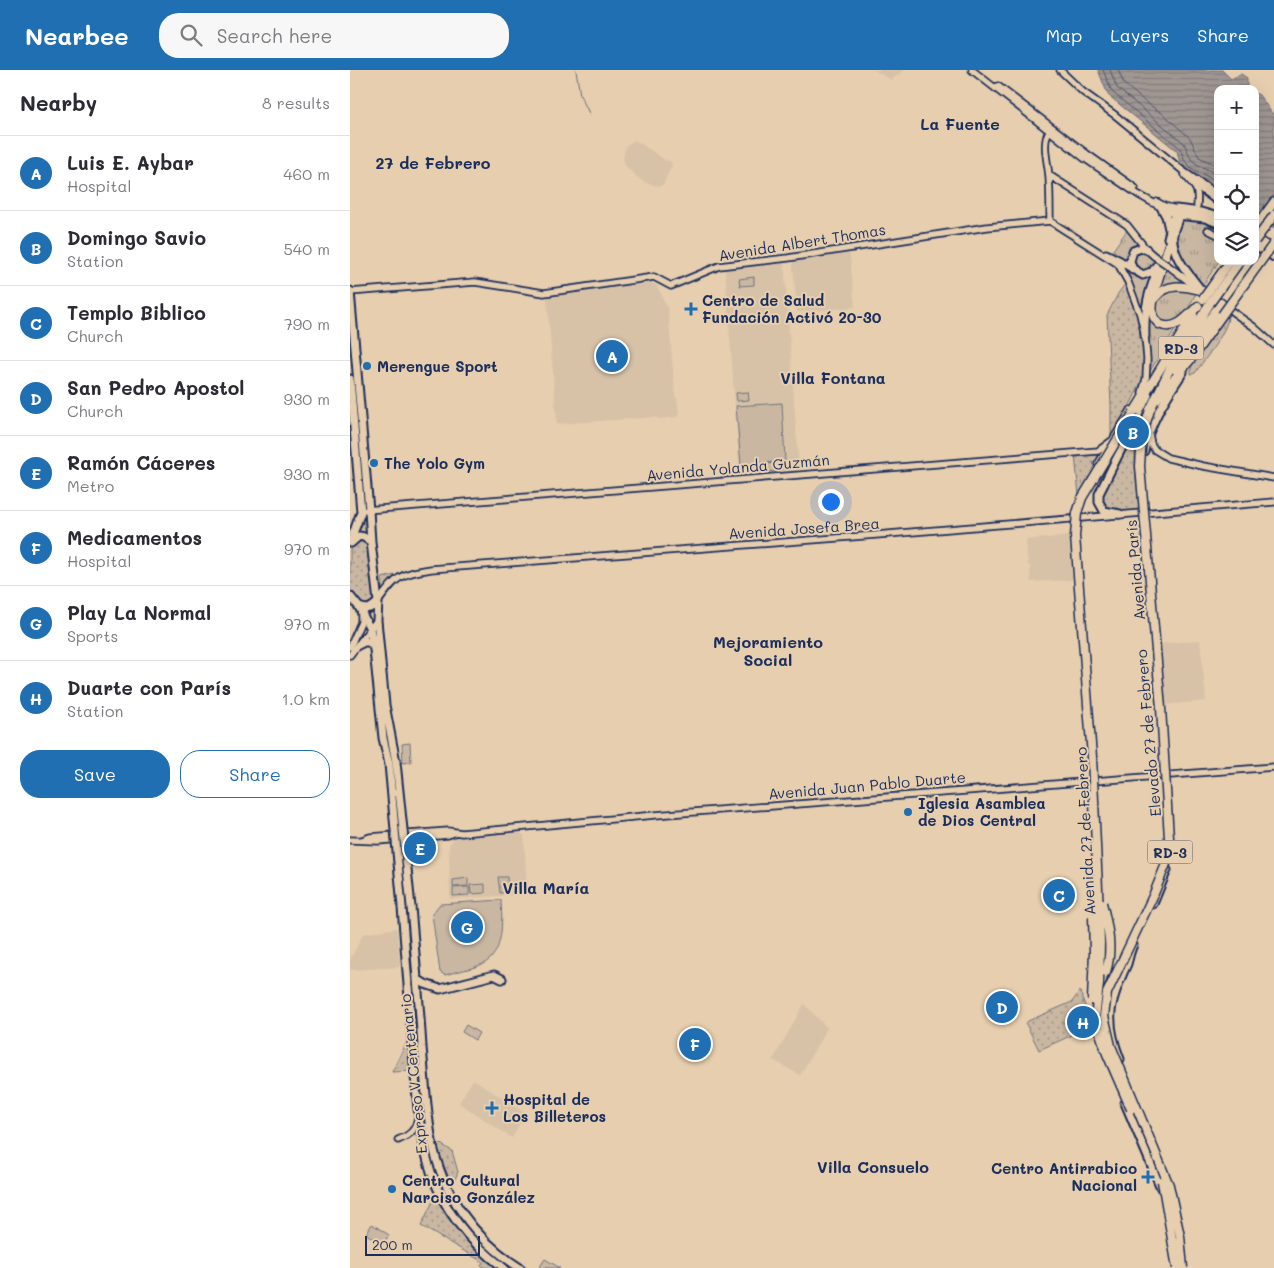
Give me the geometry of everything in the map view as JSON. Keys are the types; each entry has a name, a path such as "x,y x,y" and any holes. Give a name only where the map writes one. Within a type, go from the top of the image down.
{"highway":[{"path":"1259,223 1274,202"},
{"path":"1259,234 1274,215"},
{"path":"1172,233 1153,302 1152,313 1156,321 1167,327 1174,326 1198,306"},
{"name":"RD-3","path":"1191,359 1274,243"},
{"name":"RD-3","path":"1176,1268 1162,1181 1107,1054 1095,1018 1099,984 1100,942 1098,889 1092,757 1075,548 1076,524 1082,498 1198,306 1227,265"},
{"name":"RD-3","path":"1151,407 1148,394 1173,362 1205,297 1236,265"},
{"path":"1153,302 1160,293 1174,286 1188,287 1205,297"},
{"path":"1139,404 1221,304"},
{"path":"1151,407 1191,359"},
{"name":"Elevado 27 de Febrero","path":"1151,407 1142,435 1140,466 1162,718 1170,854 1153,896 1110,984 1104,1010 1105,1024 1118,1066 1169,1185 1180,1236 1184,1268"},
{"path":"1098,889 1106,918 1110,945 1110,955 1102,982"},
{"path":"1093,913 1092,1002 1095,1018"},
{"path":"1118,1066 1115,1049 1106,1023 1106,1009 1113,983 1128,953"}],"main road":[{"path":"972,70 1050,129 1146,195 1178,212"},
{"path":"978,70 1092,163 1162,209 1178,212 1201,212 1214,218"},
{"path":"1060,70 1083,92 1115,115 1183,171 1214,192"},
{"path":"1050,129 1046,135 1050,221 1143,275 1152,271 1160,262"},
{"path":"1183,171 1195,184 1214,198"},
{"path":"1049,175 1127,225 1146,250 1170,267 1205,297 1221,304 1254,327 1274,345"},
{"path":"1195,184 1197,192 1196,206"},
{"path":"1162,209 1172,233 1174,249 1205,297"},
{"path":"1120,514 1104,510 1099,502 1099,494 1148,394 1144,315 1146,301 1178,212"},
{"name":"Avenida Albert Thomas","path":"350,292 476,282 544,293 654,277 671,286 719,266 987,227 1050,221"},
{"path":"1208,230 1214,233"},
{"path":"1259,241 1274,250"},
{"path":"1259,248 1274,257"},
{"path":"1133,270 1130,266 1130,256 1137,250 1146,250"},
{"path":"1106,254 1118,264 1128,282 1140,314 1145,336"},
{"path":"350,292 371,542 378,602 377,620 393,763"},
{"name":"Avenida París","path":"1184,1268 1182,1237 1168,1178 1118,1055 1111,1023 1111,1006 1113,996 1130,957 1128,953 1159,892 1172,852 1163,709 1144,511 1142,462 1149,429 1154,417 1191,359"},
{"path":"1077,518 1080,497 1113,440 1156,382 1160,370"},
{"path":"350,379 361,512 350,543"},
{"name":"Avenida 27 de Febrero","path":"1148,394 1089,494 1077,518 1096,781 1105,955 1102,982 1094,1009 1093,1020 1109,1067 1160,1185 1176,1268"},
{"path":"1149,429 1151,444 1155,450 1168,458 1274,478"},
{"name":"Avenida Yolanda Guzmán","path":"361,512 1098,451 1113,440"},
{"name":"Avenida Josefa Brea","path":"378,602 396,579 407,573 431,569 1274,502"},
{"path":"350,543 359,536 364,536 371,542"},
{"path":"350,596 359,607 370,629 383,738 393,763"},
{"path":"359,607 364,610 371,608 378,602"},
{"path":"350,647 361,622 359,607"},
{"path":"350,655 377,620"},
{"path":"358,645 366,641 372,644 374,650"},
{"name":"Expreso V Centenario","path":"393,763 418,1118 427,1163 450,1213 467,1236 484,1253 504,1268"},
{"name":"Expreso V Centenario","path":"393,763 411,907 431,1134 438,1164 449,1191 470,1224 498,1253 520,1268"},
{"name":"Avenida Juan Pablo Duarte","path":"350,840 448,831 462,833 948,791 1274,767"},
{"path":"417,979 440,990 494,975 502,979"},
{"path":"398,1140 412,1133 416,1128 418,1118"}],"shaded area":[{"path":"874,70 904,70 891,80"},
{"path":"635,140 665,160 670,161 672,165 663,185 646,183 626,166 623,159 625,149 627,145"},
{"path":"849,248 855,307 797,312 792,255"},
{"path":"784,261 799,471 740,475 725,269"},
{"path":"650,281 657,286 668,309 675,396 677,398 679,414 676,417 659,419 655,417 557,424 548,294"},
{"path":"1070,536 1072,580 1031,582 1026,540"},
{"path":"1200,640 1206,701 1163,705 1157,644"},
{"path":"518,832 524,835 527,894 450,899 449,845 457,836"},
{"path":"397,928 400,967 350,970 350,960 363,934"},
{"path":"804,1004 827,1028 800,1075 773,1060"},
{"name":"Hospital de Los Billeteros","path":"473,1079 525,1113 512,1138 459,1103"}],"green space":[{"path":"1196,218 1214,225 1214,265 1216,265 1203,285 1182,260 1177,245 1178,230 1181,224"},
{"path":"1128,229 1138,245 1133,248 1127,261 1113,250"},
{"path":"1141,250 1156,262 1152,268 1143,273 1133,268 1133,255"},
{"path":"1124,265 1135,273 1153,273 1142,316 1134,287"},
{"path":"1166,266 1188,282 1172,283 1158,291"},
{"path":"1160,268 1150,319 1159,328 1175,330 1150,371 1146,317"},
{"path":"754,277 754,285 740,286 739,279"},
{"path":"1127,282 1139,314 1145,351 1144,377 1122,421 1111,437 1107,315 1119,292"},
{"path":"1175,289 1196,293 1182,316 1170,325 1160,322 1154,314 1156,304 1160,298"},
{"path":"1228,315 1225,329 1215,345 1195,373 1191,374 1193,363"},
{"path":"748,392 749,400 737,401 736,393"},
{"path":"1150,398 1139,427 1135,448 1139,510 1115,512 1103,506 1101,495"},
{"path":"782,403 785,461 741,465 736,406"},
{"path":"1099,453 1101,455 1100,458 1079,496 1075,455"},
{"path":"779,463 780,471 764,472 763,464"},
{"path":"361,523 365,523 375,601 370,605 363,606 350,591 350,547"},
{"path":"395,575 382,590 382,578"},
{"path":"410,743 411,762 403,763 402,744"},
{"path":"498,877 507,877 508,892 500,893"},
{"path":"468,878 468,886 453,887 453,880"},
{"path":"485,884 485,893 471,894 470,885"},
{"path":"469,887 469,895 453,896 453,888"},
{"path":"501,900 501,935 499,944 490,959 479,966 445,975 440,972 432,914 440,904"},
{"path":"1080,991 1091,1024 1090,1027 1039,1050 1026,1024 1028,1021 1072,1002"},
{"path":"466,1025 479,1033 475,1040 462,1032"},
{"path":"410,1036 412,1071 392,1072"},
{"path":"439,1143 452,1151 458,1172 452,1186 437,1147"},
{"path":"436,1195 448,1217 462,1236 478,1253 497,1268 486,1268 481,1265 483,1262 421,1226"},
{"path":"372,1224 389,1235 383,1244 366,1234"},
{"path":"545,1259 560,1268 539,1268"}],"water":[{"path":"1098,70 1222,70 1231,79 1241,74 1247,78 1247,85 1214,85 1214,186 1188,173 1180,163 1177,151 1108,95"},
{"path":"1259,95 1274,116 1274,229 1259,220"}],"waterway":[{"path":"576,70 580,95 590,115"}],"tunnel":[{"path":"1194,215 1200,226 1208,230"}],"place":[{"name":"Centro de Salud Fundación Activó 20-30","path":"691,309"},
{"name":"Luis E. Aybar","path":"612,356"},
{"name":"Merengue Sport","path":"367,366"},
{"name":"Domingo Savio","path":"1133,432"},
{"name":"The Yolo Gym","path":"374,463"},
{"name":"Iglesia Asamblea de Dios Central","path":"908,812"},
{"name":"Ramón Cáceres","path":"420,848"},
{"name":"Templo Biblico","path":"1059,895"},
{"name":"Play La Normal","path":"467,927"},
{"name":"San Pedro Apostol","path":"1002,1007"},
{"name":"Duarte con París","path":"1083,1022"},
{"name":"Medicamentos","path":"695,1044"},
{"name":"Hospital de Los Billeteros","path":"492,1108"},
{"name":"Centro Antirrabico Nacional","path":"1148,1177"},
{"name":"Centro Cultural Narciso González","path":"392,1189"}],"district":[{"name":"La Fuente","path":"960,123"},
{"name":"27 de Febrero","path":"433,162"},
{"name":"Villa Fontana","path":"833,377"},
{"name":"Mejoramiento Social","path":"768,650"},
{"name":"Villa María","path":"546,887"},
{"name":"Villa Consuelo","path":"873,1166"}]}
